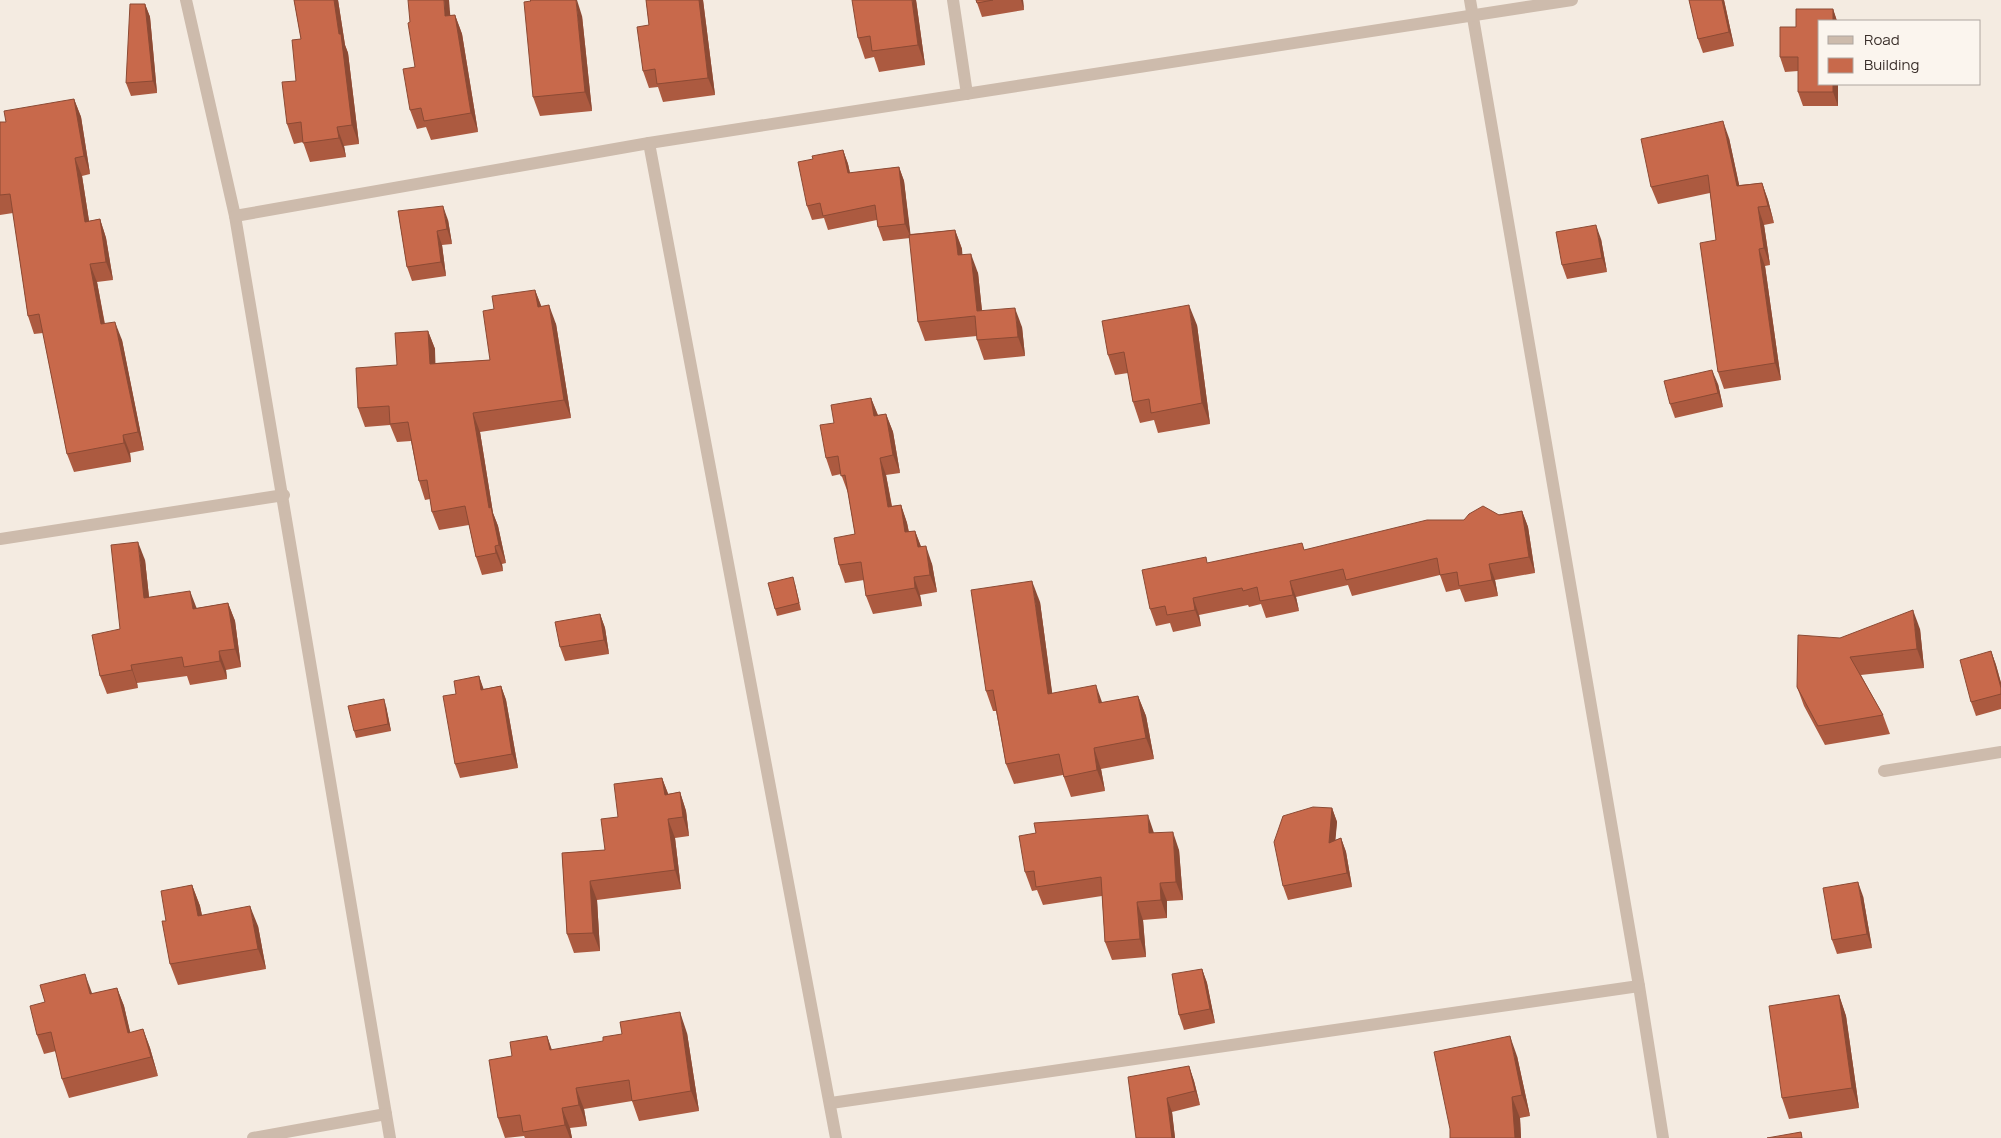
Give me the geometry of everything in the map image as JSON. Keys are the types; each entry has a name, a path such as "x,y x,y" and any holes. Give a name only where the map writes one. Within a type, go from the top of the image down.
{"street":[{"path":"186,0 236,216 390,1138"},
{"path":"953,0 967,94"},
{"path":"1470,0 1639,986 1663,1138"},
{"path":"236,216 649,143 1572,0"},
{"path":"649,143 831,1103 836,1138"},
{"path":"0,539 284,495"},
{"path":"1884,771 2001,752"},
{"path":"831,1103 1639,986"},
{"path":"253,1138 386,1114"}],"building":[{"path":"294,0 334,0 339,34 341,34 352,125 337,127 339,138 303,143 301,122 287,124 282,82 296,81 292,40 301,39"},
{"path":"408,0 444,0 445,16 455,15 471,113 424,121 421,108 410,110 403,69 415,67 408,23 410,22"},
{"path":"530,0 576,0 585,92 533,97 524,2"},
{"path":"646,0 699,0 708,78 657,84 655,69 643,71 637,27 649,25"},
{"path":"852,0 912,0 918,45 872,51 870,36 858,38"},
{"path":"976,0 993,0 977,3"},
{"path":"1689,0 1722,0 1729,32 1698,39"},
{"path":"130,4 145,4 153,81 126,83"},
{"path":"1796,9 1833,9 1833,20 1818,20 1818,85 1833,85 1833,92 1798,92 1798,57 1780,57 1780,27 1796,27"},
{"path":"74,99 84,156 75,158 85,222 100,219 106,262 90,264 101,324 115,322 138,432 123,435 124,443 67,454 39,314 28,316 10,194 0,195 0,122 6,122 4,111"},
{"path":"1723,121 1737,186 1762,183 1768,206 1758,207 1764,248 1759,249 1775,363 1718,372 1700,243 1716,240 1708,175 1651,187 1641,139"},
{"path":"843,150 848,173 899,167 905,224 878,227 875,205 823,216 820,203 807,206 798,162 813,159 812,156"},
{"path":"443,206 447,229 437,231 441,262 407,267 398,211"},
{"path":"1596,225 1602,258 1562,265 1556,232"},
{"path":"955,230 958,255 971,254 977,311 1015,308 1018,337 977,340 975,316 918,322 909,235"},
{"path":"535,290 538,307 549,305 564,400 473,413 489,508 491,507 499,545 495,546 496,553 476,557 465,506 432,512 427,480 419,481 408,422 390,424 389,406 358,408 356,368 397,365 395,333 428,331 430,364 490,360 483,311 494,309 492,296"},
{"path":"1189,305 1202,403 1151,413 1149,399 1133,402 1124,352 1108,355 1102,321"},
{"path":"1712,370 1718,393 1670,404 1664,381"},
{"path":"871,398 874,416 886,414 893,455 880,458 888,507 901,505 905,532 915,531 918,547 926,546 930,575 914,577 915,588 866,596 861,562 839,565 834,538 855,534 845,475 841,476 838,456 826,458 820,425 834,423 831,405"},
{"path":"1483,506 1499,515 1522,511 1529,557 1489,564 1492,580 1459,586 1457,572 1440,575 1437,558 1346,580 1343,569 1290,581 1293,595 1260,601 1257,587 1243,591 1242,588 1193,598 1195,610 1167,615 1165,606 1150,609 1142,570 1206,557 1207,563 1302,543 1304,550 1427,520 1464,520 1469,514"},
{"path":"138,542 144,598 190,591 193,609 228,603 235,649 219,651 220,661 184,667 182,657 131,665 132,670 100,676 92,635 120,629 111,545"},
{"path":"793,577 799,603 775,609 768,583"},
{"path":"1032,581 1048,694 1096,685 1099,703 1138,696 1146,738 1094,748 1097,770 1064,777 1059,754 1006,764 993,690 986,691 971,590"},
{"path":"1913,610 1917,649 1850,657 1883,715 1818,726 1797,687 1798,635 1840,638"},
{"path":"600,614 604,640 560,647 555,622"},
{"path":"1991,651 2001,694 1971,702 1960,660"},
{"path":"479,676 481,690 501,686 512,754 455,764 443,696 456,694 454,681"},
{"path":"384,699 388,724 354,731 348,706"},
{"path":"662,778 665,795 680,792 683,817 668,819 675,870 590,881 593,933 567,934 562,853 605,850 601,819 618,817 614,784"},
{"path":"1313,807 1332,808 1329,843 1341,838 1347,873 1283,886 1274,842 1283,816"},
{"path":"1148,815 1149,833 1173,832 1176,882 1160,883 1161,900 1137,902 1140,939 1105,942 1101,877 1036,887 1034,871 1025,872 1019,836 1036,833 1034,823"},
{"path":"1858,882 1867,934 1832,940 1823,888"},
{"path":"192,885 198,916 250,906 258,949 170,964 162,921 166,921 161,891"},
{"path":"1202,969 1210,1009 1179,1015 1172,974"},
{"path":"85,974 90,994 117,988 128,1033 143,1029 151,1057 62,1079 51,1032 37,1035 30,1006 45,1002 40,985"},
{"path":"1839,995 1852,1088 1782,1098 1769,1006"},
{"path":"680,1012 691,1091 632,1101 629,1080 576,1088 579,1105 562,1108 565,1125 523,1132 520,1115 498,1118 489,1060 512,1056 510,1042 547,1036 550,1050 603,1041 603,1037 622,1034 620,1022"},
{"path":"1510,1036 1522,1095 1512,1097 1515,1138 1450,1138 1450,1129 1434,1052"},
{"path":"1189,1066 1195,1091 1167,1098 1172,1138 1136,1138 1128,1077"},
{"path":"1801,1132 1802,1138 1767,1138"}]}
